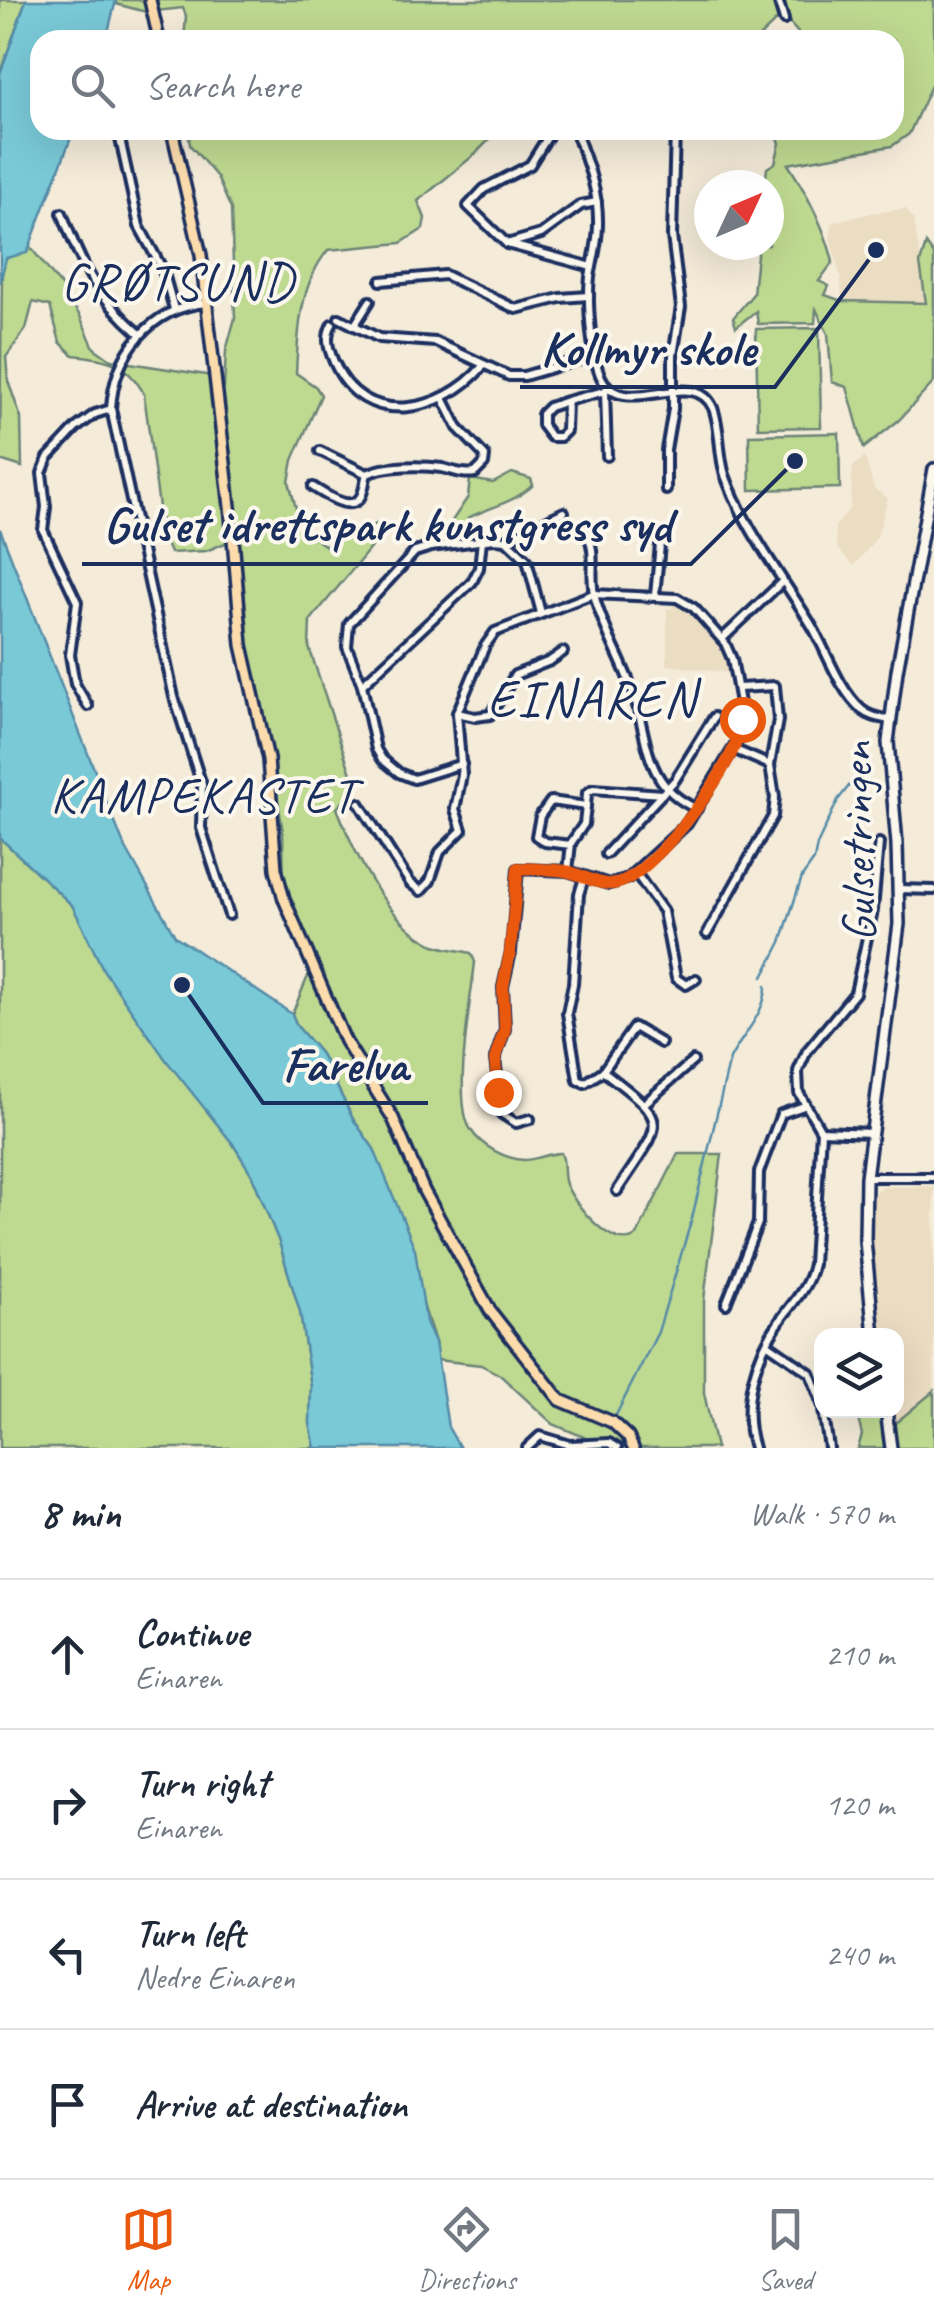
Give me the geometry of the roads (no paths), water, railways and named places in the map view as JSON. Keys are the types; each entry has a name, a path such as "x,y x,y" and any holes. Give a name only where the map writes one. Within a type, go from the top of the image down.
{"main road":[{"path":"150,0 157,30"},
{"path":"174,140 196,229 208,303 242,646 268,760 276,869 284,899 346,1041 393,1118 424,1191 491,1312 560,1400 612,1422 628,1437 633,1448"}],"street":[{"path":"778,0 784,20"},
{"path":"120,140 139,226 163,270 174,309"},
{"path":"546,140 530,165 484,189 468,206 507,244 592,267"},
{"path":"579,140 593,176 597,202 598,227 589,296 596,355 607,389 607,456"},
{"path":"666,490 673,355 681,301 673,244 674,140"},
{"path":"507,244 541,234 580,204 597,202"},
{"path":"62,213 93,284 140,334"},
{"path":"381,281 445,275 503,305 522,309 560,298 589,296"},
{"path":"354,326 370,300"},
{"path":"208,303 174,309 140,334 117,376 111,409 174,697 202,785 202,828 230,916"},
{"path":"483,366 463,386 443,398 386,406 358,396 349,388 327,340 336,321 379,338 430,340 506,375 524,376 596,355"},
{"path":"568,401 566,431 560,437 551,437 544,429 542,414 549,408 568,401 607,389 634,396 697,392 710,403 725,474 782,582 856,703 869,715 890,720"},
{"path":"320,451 367,474 380,469 430,468 467,474 480,469 485,456 458,428 443,398"},
{"path":"88,706 75,684 70,655 78,606 43,530 46,506 42,472 48,458 76,428 111,409"},
{"name":"Gulsetringen","path":"873,1328 865,1240 866,1177 899,889 888,757 890,720 934,469"},
{"path":"313,487 346,504 362,494 367,474"},
{"path":"462,764 414,779 386,763 376,749 362,685 346,642 347,629 415,552 482,540 506,540 564,512"},
{"path":"585,530 594,552 593,594 632,692 649,756 664,792"},
{"path":"655,594 661,536"},
{"path":"362,685 472,582 477,574 482,540"},
{"path":"506,540 527,560 541,613"},
{"path":"722,639 782,582"},
{"path":"360,802 418,891 430,881 440,852 462,830 455,809 462,764 457,713 492,635 509,624 593,594 655,594 689,604 722,639 732,659 742,730 676,837 635,872 614,884 568,872 518,868 503,987 505,1029 495,1059 500,1110 512,1122 530,1119"},
{"path":"457,713 481,717 490,714 516,675 563,652"},
{"path":"708,934 771,824 775,798 770,764 778,720 775,686 738,688"},
{"path":"606,854 664,792 714,717"},
{"path":"733,749 770,764"},
{"path":"568,872 571,845 584,824 588,793 593,789 664,792 696,809"},
{"path":"571,845 538,838 535,834 540,816 554,800 586,806"},
{"path":"754,1448 748,1403 757,1367 811,1271 821,1130 804,1106 797,1087 800,1064 852,999 874,910 879,843"},
{"path":"635,872 663,911 676,978 686,984 696,979"},
{"path":"584,878 578,894 567,1025 578,1080 588,1082 603,1071 634,1028 662,1043"},
{"path":"899,889 934,890"},
{"path":"645,1104 694,1060"},
{"path":"603,1071 645,1104 654,1116 653,1132 617,1191"},
{"path":"726,1304 758,1222 758,1172 774,1128 781,1114 804,1106"},
{"path":"821,1130 872,1133"},
{"path":"866,1177 934,1177"},
{"path":"768,1344 810,1373 814,1384"},
{"path":"824,1418 829,1448"},
{"path":"887,1418 892,1448"},
{"path":"527,1448 540,1436 570,1444 608,1443 617,1448"}],"water":[{"path":"26,0 116,0 108,30 30,30 30,140 70,140 27,253 6,258 0,283 0,74"},
{"path":"0,529 123,843 175,936 292,1014 321,1054 353,1119 374,1149 415,1249 448,1427 460,1448 315,1448 300,1312 279,1242 252,1175 104,971 72,905 0,838"}],"waterway":[{"path":"763,977 781,942 802,877 814,860 838,800 852,782"},
{"path":"615,1417 658,1332 692,1218 730,1059 758,1015 766,986"}],"place":[{"name":"Kollmyr skole","path":"876,250"},
{"name":"Gulset idrettspark kunstgress syd","path":"795,461"},
{"name":"Farelva","path":"182,985"}],"district":[{"name":"GRØTSUND","path":"178,282"},
{"name":"EINAREN","path":"592,699"},
{"name":"KAMPEKASTET","path":"204,795"}]}
